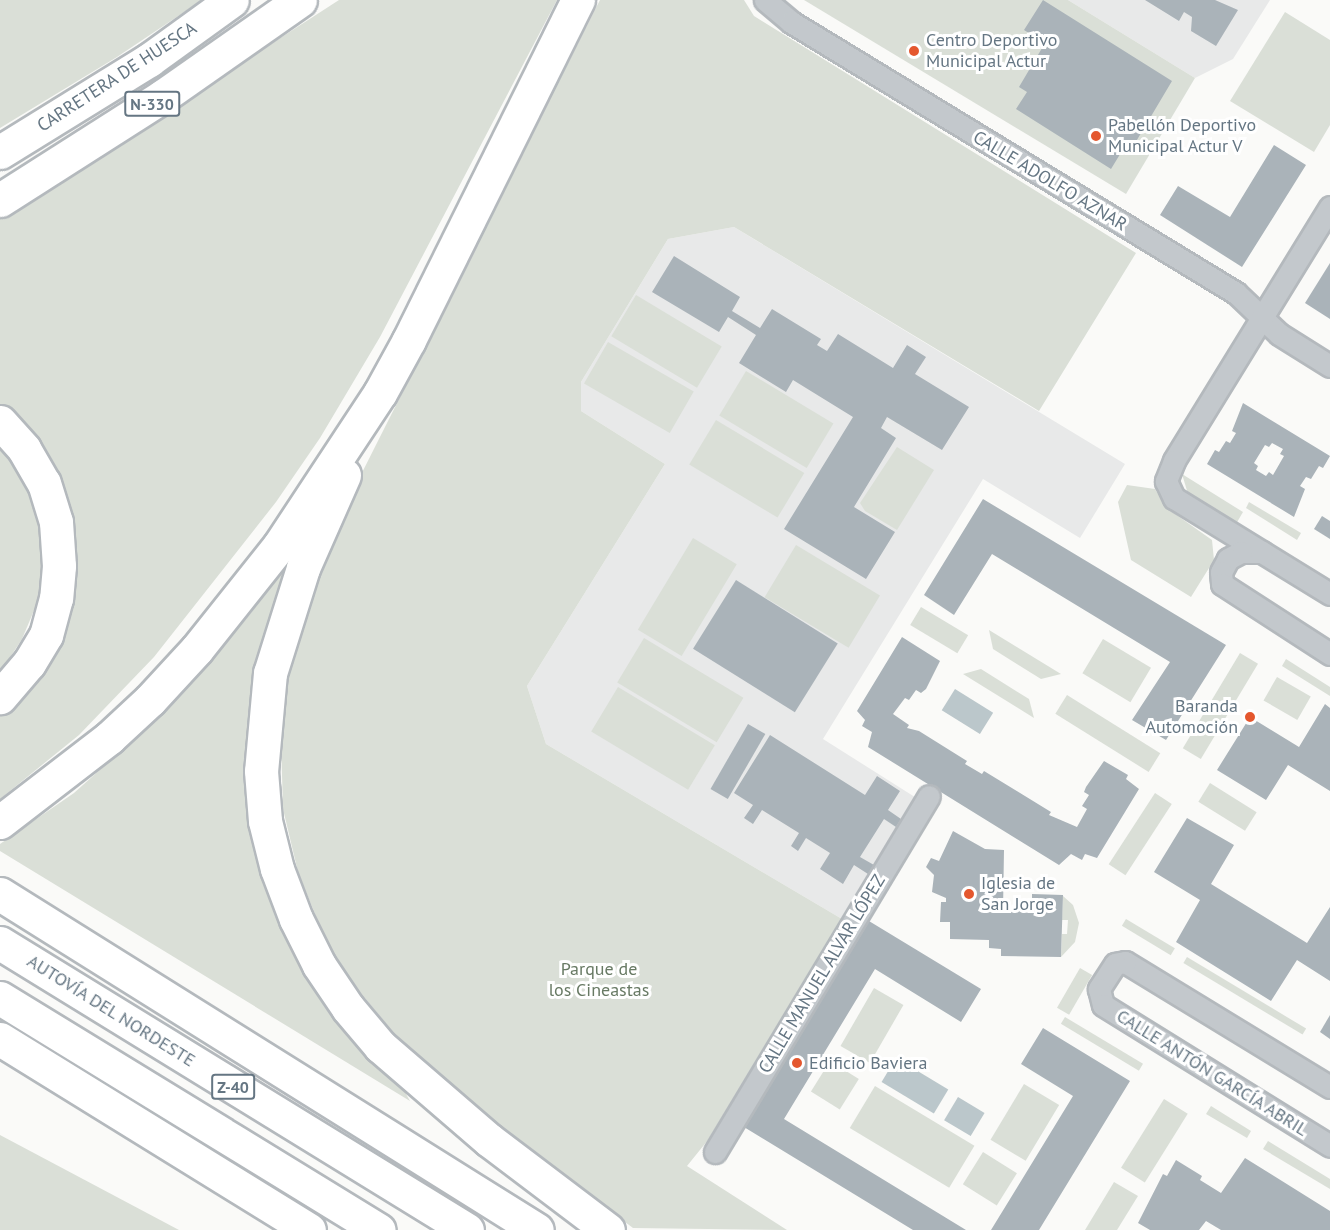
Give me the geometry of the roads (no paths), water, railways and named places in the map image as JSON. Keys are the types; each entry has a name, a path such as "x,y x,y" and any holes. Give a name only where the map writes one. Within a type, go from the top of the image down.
{"highway":[{"name":"CARRETERA DE HUESCA","path":"0,152 149,60 232,0"},
{"name":"N-330","path":"0,200 163,96 300,0"},
{"path":"578,0 380,393 303,568 270,673 261,771 265,820 277,868 296,919 319,965 348,1008 380,1046 489,1140 608,1230"},
{"path":"0,822 109,738 197,649 279,546 380,393"},
{"path":"0,422 24,449 44,483 57,522 59,566 56,598 46,635 29,663 0,698"},
{"path":"0,894 279,1066 537,1230"},
{"name":"AUTOVÍA DEL NORDESTE","path":"0,943 467,1230"},
{"name":"Z-40","path":"0,998 378,1230"},
{"path":"0,1039 309,1230"},
{"path":"0,1062 88,1112 217,1173"},
{"path":"279,1066 555,1230"}],"street":[{"name":"CALLE ADOLFO AZNAR","path":"765,0 791,22 1236,293 1261,320 1330,366"},
{"path":"1330,207 1166,476 1169,494 1330,594"},
{"path":"1213,523 1228,559 1221,579 1226,589 1330,654"},
{"path":"1228,559 1241,552 1262,552"},
{"name":"CALLE MANUEL ALVAR LÓPEZ","path":"715,1152 929,796"},
{"name":"CALLE ANTÓN GARCÍA ABRIL","path":"1330,1087 1125,962 1115,964 1100,989 1098,995 1103,1005 1330,1146"}],"place":[{"name":"Centro Deportivo Municipal Actur","path":"914,51"},
{"name":"Pabellón Deportivo Municipal Actur V","path":"1096,136"},
{"name":"Baranda Automoción","path":"1250,717"},
{"name":"Iglesia de San Jorge","path":"969,894"},
{"name":"Edificio Baviera","path":"797,1063"}],"park label":[{"name":"Parque de los Cineastas","path":"599,980"}]}
